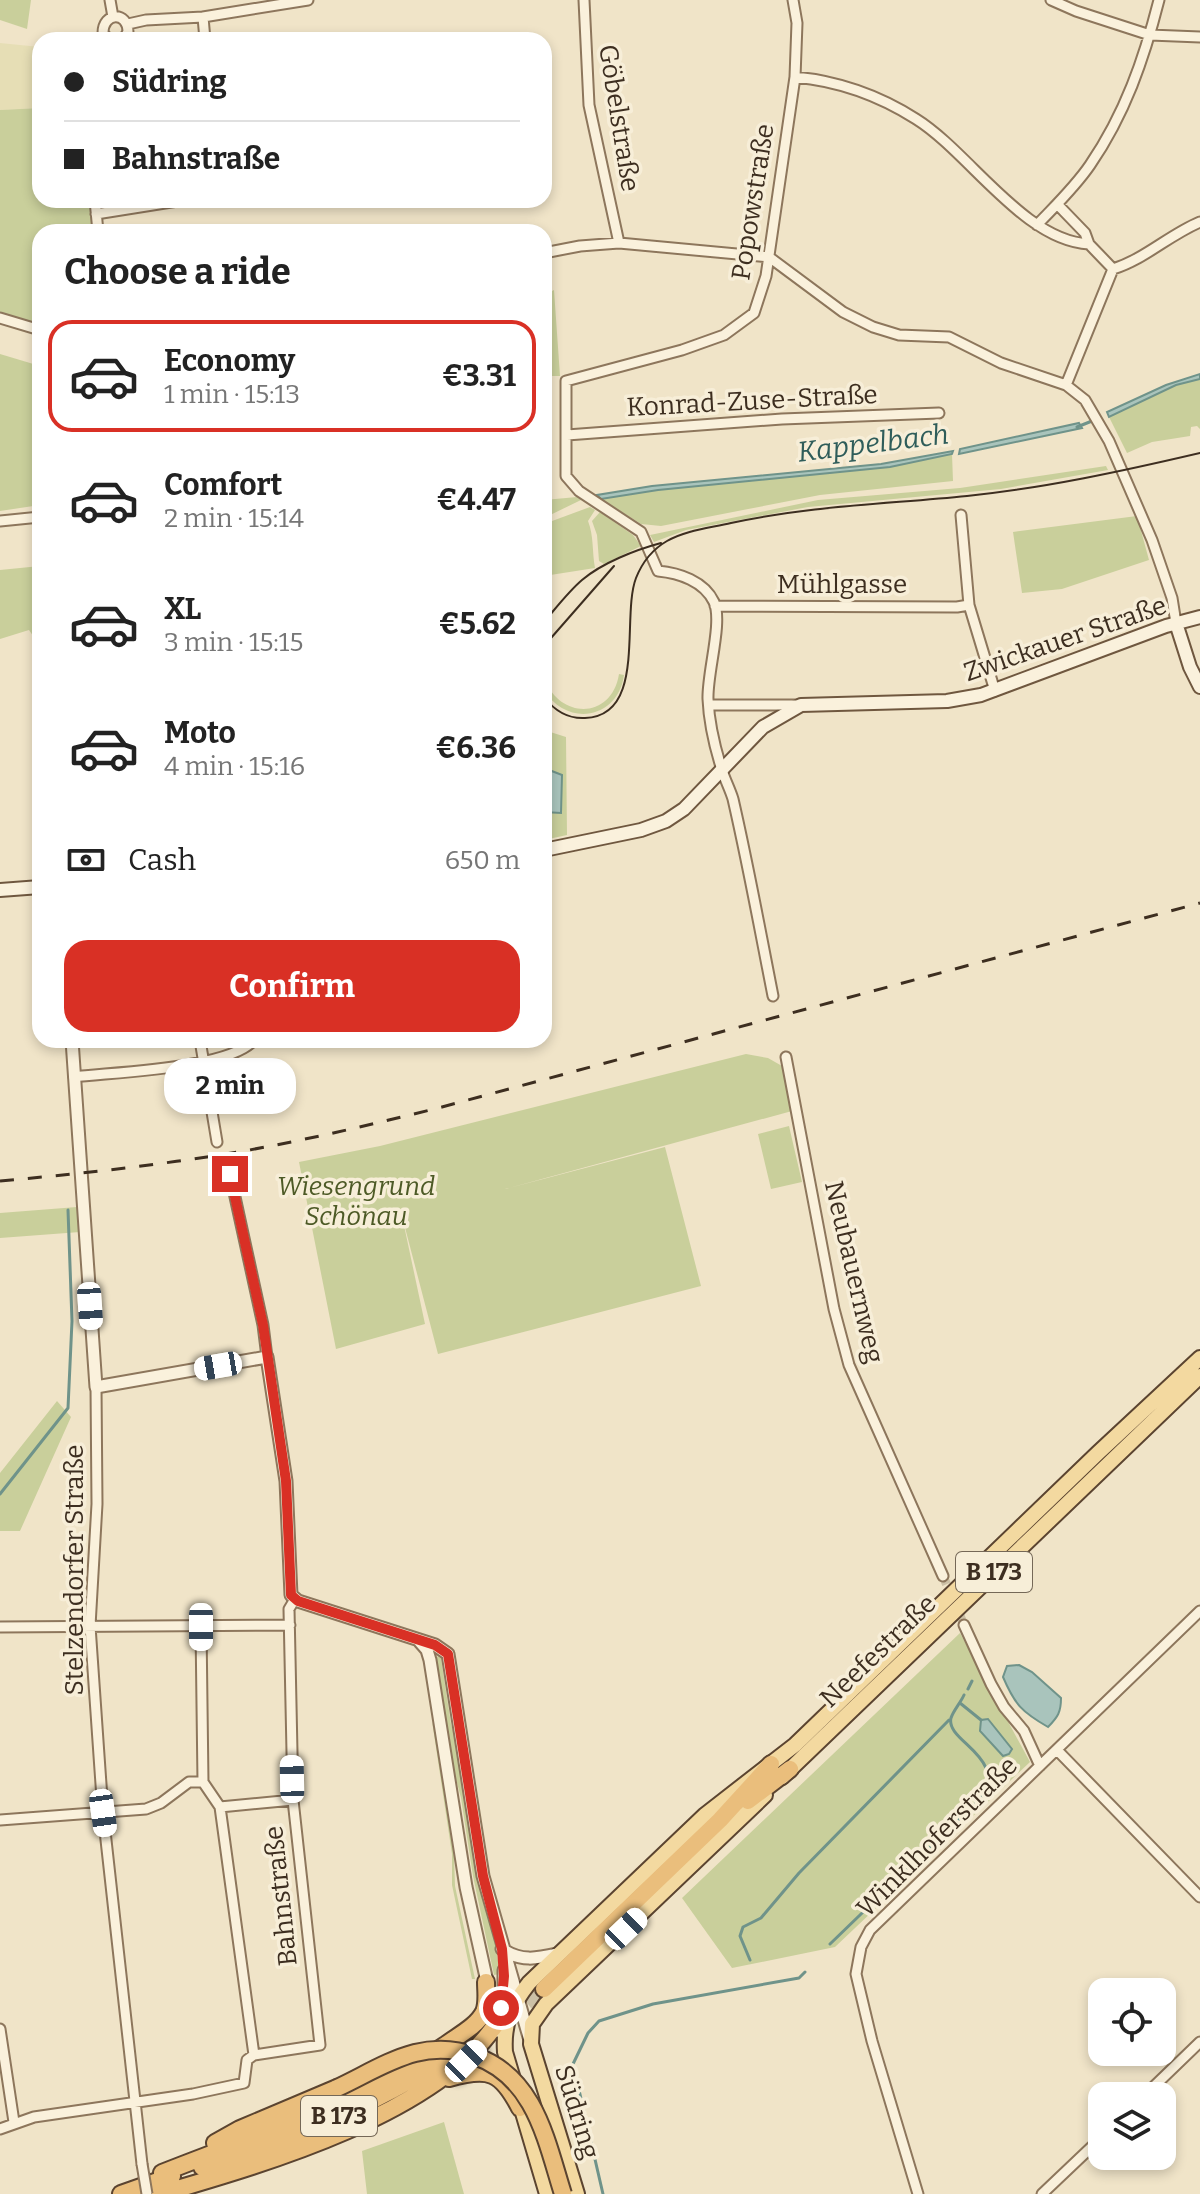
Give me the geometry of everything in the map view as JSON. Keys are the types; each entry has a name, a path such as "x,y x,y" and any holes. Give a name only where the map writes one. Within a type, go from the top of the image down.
{"highway":[{"name":"Neefestraße","path":"545,1997 771,1764"},
{"name":"Neefestraße","path":"720,1820 790,1769"},
{"path":"156,2188 423,2060 479,2019 487,2002 486,1982"},
{"path":"156,2188 258,2165 372,2119 440,2080 482,2046 507,2015"},
{"path":"156,2188 240,2129 390,2062 424,2051 457,2051 484,2059 509,2074 526,2094 541,2124 563,2194"},
{"name":"B 173","path":"121,2194 156,2188 340,2116 444,2061"},
{"path":"440,2080 473,2072 486,2073 508,2085 520,2108"}],"main road":[{"name":"Zwickauer Straße","path":"552,848 641,830 666,821 684,809 763,727 801,705 947,701 995,691 1176,623 1200,617"},
{"path":"1176,623 1200,687"},
{"path":"0,890 32,888"},
{"name":"Neefestraße","path":"507,2015 517,1998 705,1815 795,1745 1200,1358"},
{"name":"Neefestraße","path":"790,1769 1200,1376"},
{"name":"B 173","path":"545,1997 729,1832 790,1769"},
{"name":"Südring","path":"545,1997 532,2024 531,2044 577,2194"},
{"name":"Südring","path":"507,2015 505,2052 547,2194"}],"street":[{"path":"110,0 113,17"},
{"path":"128,24 203,17 308,0"},
{"name":"Göbelstraße","path":"584,0 589,105 619,243"},
{"name":"Popowstraße","path":"715,606 708,594 682,575 658,571 641,532 579,491 566,476 566,381 682,350 724,335 754,313 769,257 795,77 797,23 793,0"},
{"path":"1051,0 1150,35 1200,37"},
{"path":"1037,225 1089,167 1115,125 1136,81 1159,0"},
{"path":"105,32 106,21 113,17 120,17 128,24 128,32"},
{"path":"203,17 204,32"},
{"path":"795,77 863,92 918,120 1037,225 1078,243 1089,244"},
{"path":"1057,204 1113,269"},
{"path":"96,208 97,224"},
{"path":"96,214 134,208"},
{"path":"1066,385 1113,269 1134,262 1167,239 1200,222"},
{"path":"552,251 619,243 769,257 843,312 873,327 899,335 949,337 1001,363 1066,385 1085,400 1095,413 1145,520 1172,598 1176,623"},
{"path":"0,318 32,328"},
{"name":"Konrad-Zuse-Straße","path":"567,435 769,420 939,413"},
{"path":"961,515 969,605 995,691"},
{"path":"0,521 32,518"},
{"name":"Mühlgasse","path":"715,606 969,605"},
{"path":"715,606 716,628 707,683 709,705 722,772 735,807 773,996"},
{"name":"Zwickauer Straße","path":"709,705 801,705"},
{"name":"Stelzendorfer Straße","path":"72,1048 96,1387 97,1504 90,1626 103,1813 142,2164 156,2188"},
{"path":"201,1048 217,1142"},
{"path":"74,1077 203,1062 245,1048"},
{"name":"Neubauernweg","path":"786,1057 834,1309 849,1365 943,1576"},
{"name":"Bahnstraße","path":"230,1174 263,1325 286,1481 289,1588 295,1599 289,1609 293,1800 320,2045 254,2055"},
{"path":"96,1387 267,1357"},
{"name":"Südring","path":"295,1599 443,1649 451,1661 483,1876 517,1998"},
{"name":"Winklhoferstraße","path":"918,2194 856,1974 861,1947 870,1930 1200,1611"},
{"path":"0,1627 290,1625"},
{"path":"964,1625 991,1684 1004,1707 1024,1731 1040,1766"},
{"path":"0,2129 14,2122 80,2109 134,2103 244,2083 247,2060 254,2055 220,1807 203,1782 201,1627"},
{"name":"Südring","path":"416,1639 427,1650 430,1660 466,1887 486,1982 531,2044"},
{"path":"1057,1750 1200,1897"},
{"path":"0,1820 146,1809 161,1803 189,1782 203,1782"},
{"path":"220,1807 293,1800"},
{"path":"502,1949 513,1957 528,1960 562,1953"},
{"name":"Südring","path":"502,1949 507,2015"},
{"path":"507,2015 545,1997"},
{"path":"0,2029 14,2122"},
{"path":"1159,2082 1200,2042"},
{"path":"1042,2194 1088,2150"}],"shaded area":[{"path":"0,43 32,46 32,108 0,110"}],"green space":[{"path":"0,0 31,0 27,29 0,20"},
{"path":"32,108 32,208 90,208 92,224 32,224 32,322 0,313 0,110"},
{"path":"554,290 560,376 552,376"},
{"path":"0,354 32,364 32,506 0,511"},
{"path":"1200,379 1200,429 1191,427 1190,436 1152,442 1127,453 1109,417 1176,385"},
{"path":"952,454 953,481 820,495 661,526 641,524 601,499 658,490 890,467"},
{"path":"1106,466 1108,470 1001,489 808,507 686,530 654,542 650,535 818,500 960,488"},
{"path":"577,497 581,500 552,514 552,499"},
{"path":"590,507 595,510 588,521 595,568 552,575 552,521"},
{"path":"600,512 633,535 641,546 604,564 599,561 597,535 592,521"},
{"path":"1137,516 1149,560 1062,589 1022,593 1013,532"},
{"path":"32,567 32,634 29,630 0,639 0,570"},
{"path":"619,674 624,675 620,690 612,701 590,713 578,714 565,710 552,700 552,693 574,708 585,709 607,700"},
{"path":"552,733 566,737 567,835 552,838"},
{"name":"Wiesengrund Schönau","path":"746,1054 768,1058 782,1066 792,1111 505,1189 665,1147 701,1286 438,1354 402,1216 425,1324 336,1349 299,1162 380,1146"},
{"path":"789,1126 802,1182 771,1189 758,1134"},
{"path":"77,1207 80,1232 0,1238 0,1213"},
{"path":"57,1401 71,1417 20,1531 0,1531 0,1473"},
{"path":"960,1633 1030,1762 835,1947 732,1968 682,1898"},
{"path":"438,1656 441,1658 456,1740 478,1876 500,1974 494,1975 473,1876 461,1798 451,1760 435,1659"},
{"path":"432,1721 454,1856 455,1886 475,1979 472,1979 452,1885 452,1854"},
{"path":"444,2122 464,2194 367,2194 362,2151"}],"water":[{"path":"1200,374 1200,379 1176,385 1109,417 1107,412 1166,385"},
{"path":"1079,423 1082,428 959,454 960,449"},
{"path":"953,451 952,454 890,467 658,490 601,499 597,495 652,486 881,464"},
{"path":"552,771 562,775 561,813 552,812"},
{"path":"1019,1665 1032,1672 1061,1698 1058,1714 1048,1727 1020,1707 1007,1687 1003,1677 1007,1666"},
{"path":"988,1719 1012,1749 1009,1754 1003,1756 980,1731 981,1720"}],"waterway":[{"name":"Kappelbach","path":"1077,427 1092,421"},
{"path":"0,1494 68,1408 72,1321 68,1210"},
{"path":"968,1689 972,1681"},
{"path":"830,1944 979,1800 987,1785 983,1761 952,1727 952,1715 964,1695"},
{"path":"960,1703 981,1720"},
{"path":"750,1960 740,1936 743,1927 761,1918 799,1873 949,1720"},
{"path":"603,2194 579,2090 572,2076 573,2064 588,2033 599,2021 653,2004 799,1978 805,1972"}],"tunnel":[{"path":"943,1576 964,1625"},
{"path":"507,2016 544,1989"}],"tram line":[{"path":"552,706 572,717 585,718 604,713 617,701 628,662 636,578 653,552 682,534 790,513 1025,488 1200,453"},
{"path":"552,613 582,580 599,568 661,543"},
{"path":"552,637 614,566"}],"railway":[{"path":"0,1181 208,1157 366,1126 1200,903"}],"route":[{"path":"230,1174 263,1325 286,1481 291,1595 298,1601 435,1645 448,1654 483,1876 502,1949 504,1997 501,2008"}]}
